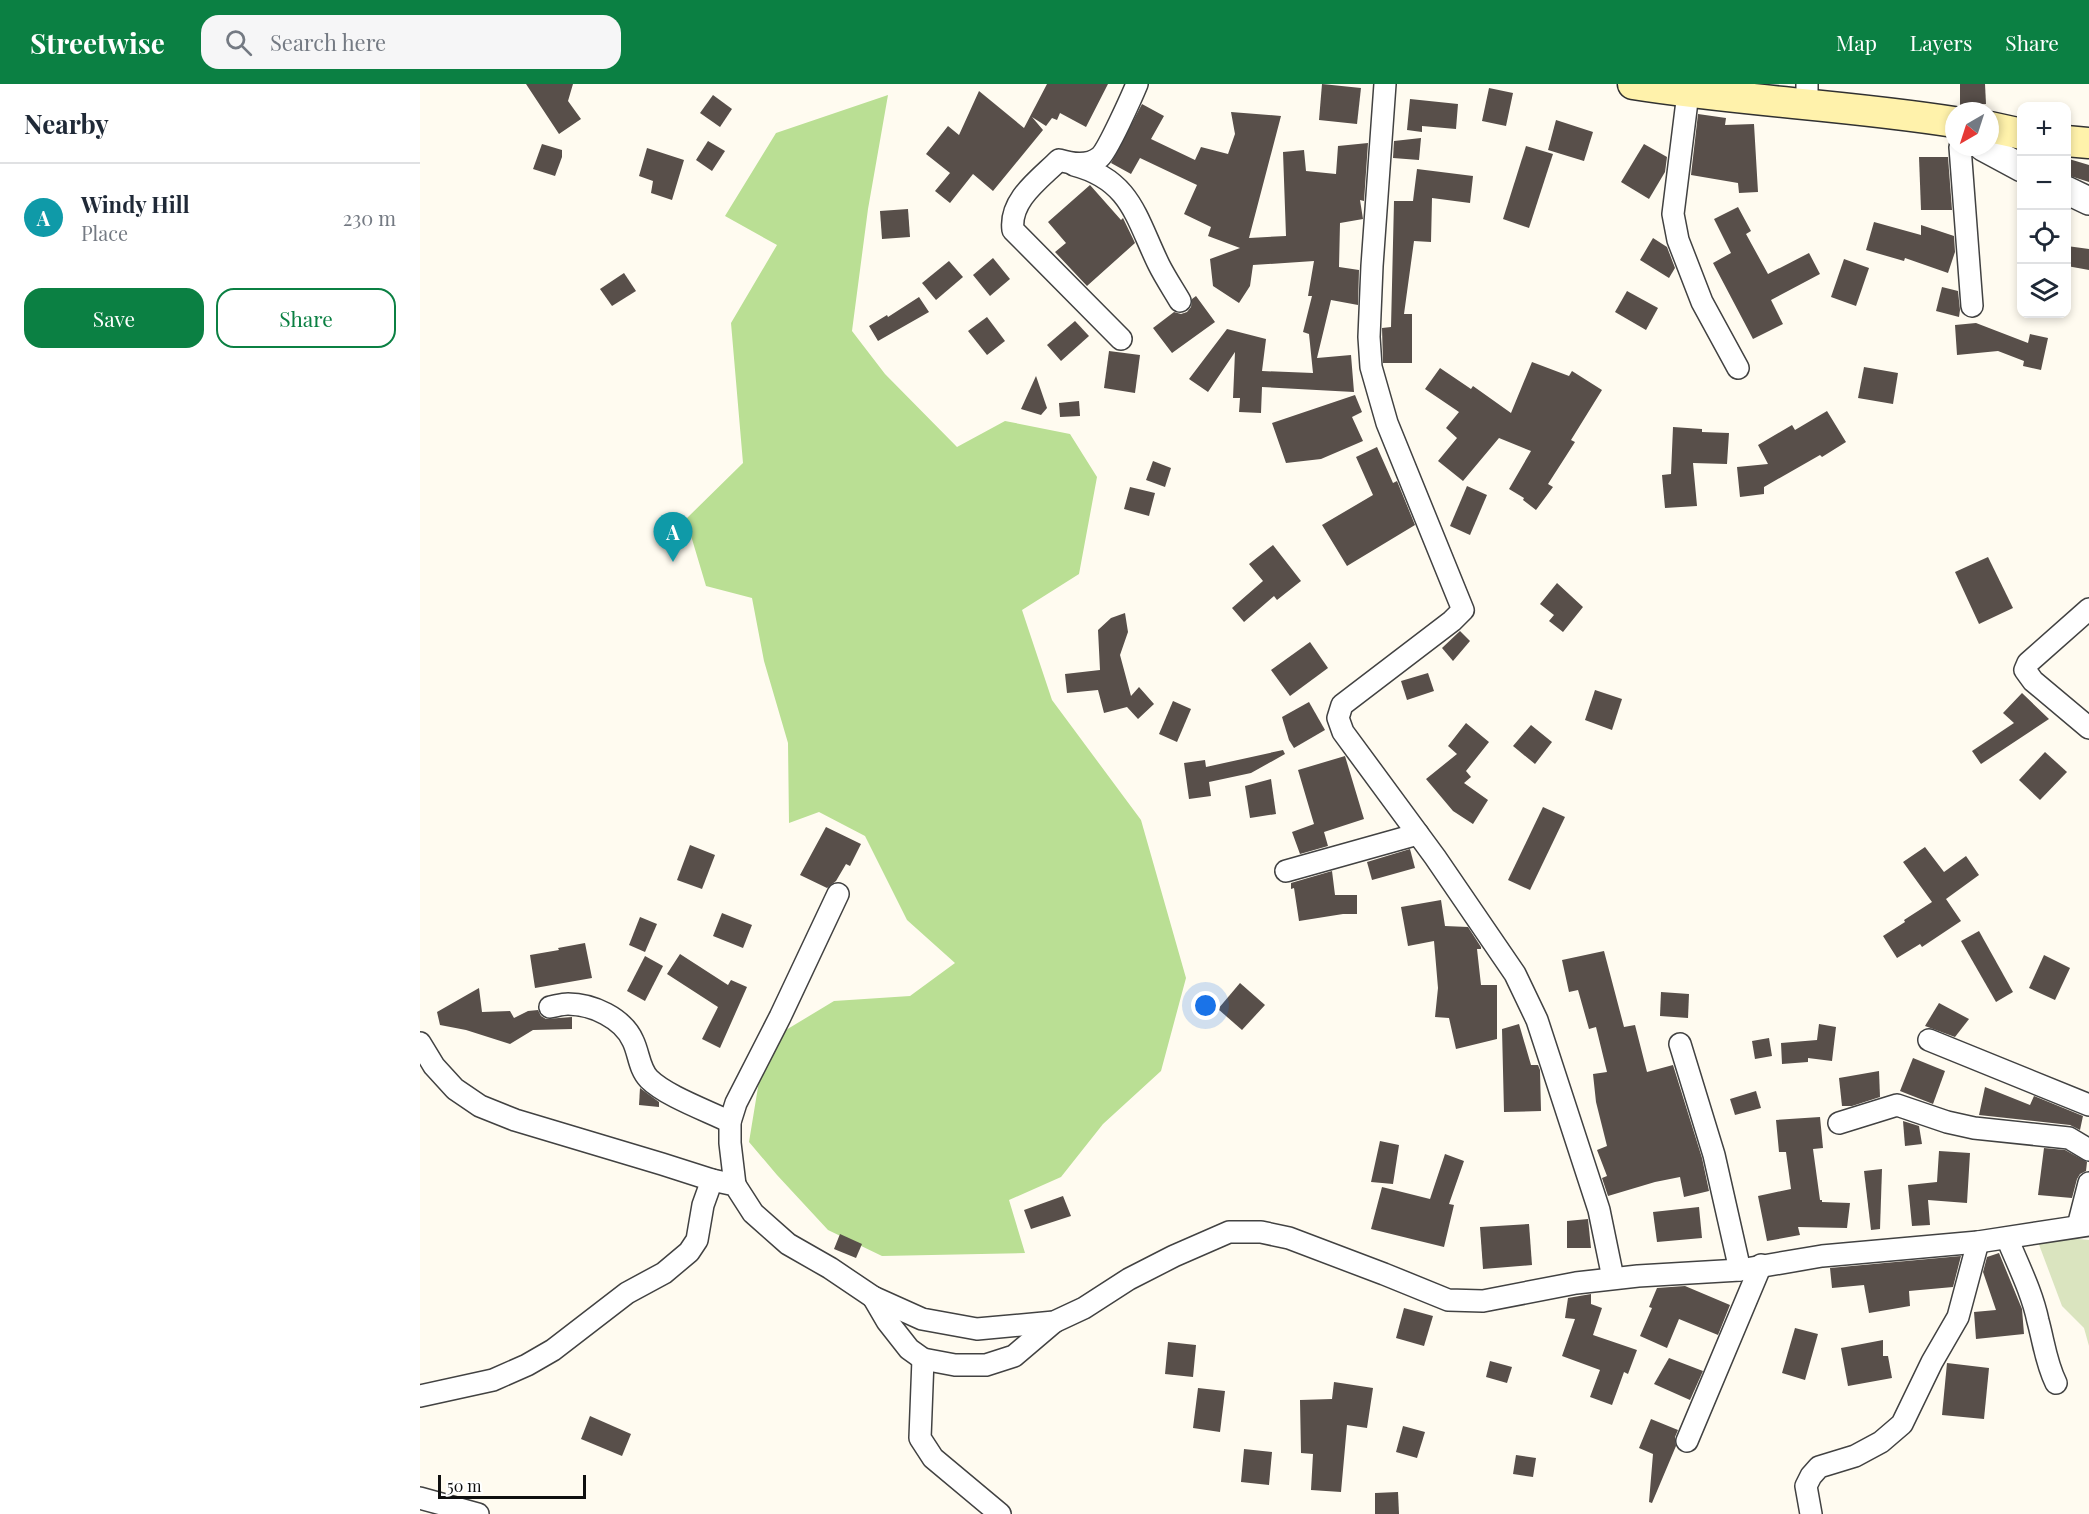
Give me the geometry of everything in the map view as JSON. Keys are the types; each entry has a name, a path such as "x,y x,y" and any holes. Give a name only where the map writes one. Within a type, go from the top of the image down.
{"main road":[{"path":"1633,84 1688,93 1720,89 1807,94 1945,123"},
{"path":"1999,130 2017,133"},
{"path":"2071,141 2089,143"}],"street":[{"path":"1074,165 1086,163 1101,156 1137,84"},
{"path":"1385,84 1371,290 1369,337 1371,367 1388,423 1463,610 1446,626 1342,705 1338,718 1342,732 1418,834 1515,974 1537,1020 1599,1210 1613,1278"},
{"path":"1688,93 1673,214 1678,240 1702,302 1738,368"},
{"path":"1961,156 1972,306"},
{"path":"1999,156 2017,165"},
{"path":"1121,339 1013,230 1011,217 1017,204 1059,160 1092,170 1106,178 1134,208 1159,264 1180,301"},
{"path":"2071,192 2089,201"},
{"path":"2089,609 2028,663 2025,670 2033,681 2089,728"},
{"path":"1286,871 1418,834"},
{"path":"838,894 780,1017 743,1087 730,1122 735,1185 753,1214 789,1244 873,1297 922,1319 977,1329 1054,1322"},
{"path":"550,1007 567,1004 587,1006 611,1017 620,1024 634,1042 647,1077 664,1090 730,1122"},
{"path":"1929,1040 2089,1105"},
{"path":"420,1043 434,1066 455,1089 480,1106 515,1120 735,1185"},
{"path":"1680,1044 1751,1267 1687,1442"},
{"path":"1839,1123 1897,1105 1947,1122 1974,1128 2069,1138 2088,1143"},
{"path":"420,1396 493,1380 527,1365 553,1350 627,1293 664,1273 685,1256 697,1240 703,1205 712,1180"},
{"path":"873,1297 887,1321 909,1349 923,1359 955,1365 986,1365 1014,1356 1054,1322 1084,1308 1147,1270 1229,1232 1261,1232 1289,1238 1448,1300 1483,1301 1613,1278 1751,1267 1869,1250 1978,1242 2083,1226 2089,1183"},
{"path":"2007,1238 2031,1298 2048,1367 2056,1383"},
{"path":"1811,1514 1806,1486 1819,1467 1855,1456 1881,1442 1902,1424 1932,1362 1958,1317 1978,1242"},
{"path":"923,1359 921,1438 933,1458 1000,1514"},
{"path":"420,1498 478,1514"}],"green space":[{"path":"888,95 868,209 852,331 885,374 957,447 1005,421 1070,434 1097,477 1079,574 1022,610 1052,700 1141,820 1186,978 1161,1071 1103,1124 1061,1177 1009,1200 1025,1253 882,1256 828,1230 749,1142 759,1081 776,1036 834,1001 910,996 955,963 907,920 865,836 819,812 789,823 788,743 764,661 752,598 706,586 686,519 743,463 731,323 777,245 725,216 776,133"},
{"path":"2068,1238 2089,1240 2089,1346 2084,1328 2062,1306 2038,1242"}],"building":[{"path":"526,84 573,84 568,101 581,119 559,134"},
{"path":"1047,84 1108,84 1086,127 1060,113 1057,120 1052,118 1046,126 1032,117 1043,130 993,191 973,174 950,203 935,191 950,173 926,154 948,126 959,135 979,91 1024,128"},
{"path":"1322,84 1361,88 1357,124 1319,120"},
{"path":"1960,84 1985,84 1986,102 1960,102"},
{"path":"1489,88 1513,93 1506,126 1482,121"},
{"path":"713,95 732,109 720,127 700,113"},
{"path":"1410,99 1458,104 1456,129 1422,126 1422,132 1407,130"},
{"path":"1142,104 1164,116 1151,139 1195,160 1201,147 1228,154 1235,134 1231,112 1281,116 1249,238 1286,236 1283,152 1304,150 1306,171 1336,174 1338,146 1368,143 1364,201 1360,200 1363,219 1340,223 1339,267 1359,270 1358,305 1331,300 1317,358 1351,355 1354,392 1262,387 1261,413 1239,412 1240,398 1233,398 1235,352 1208,392 1189,379 1227,329 1266,339 1262,371 1313,373 1309,334 1303,332 1312,296 1308,296 1314,261 1253,265 1250,286 1239,303 1213,286 1210,259 1240,248 1208,236 1211,227 1184,214 1197,185 1140,158 1131,174 1111,163"},
{"path":"1698,114 1726,118 1725,125 1754,124 1758,192 1739,193 1738,183 1691,175"},
{"path":"1556,120 1593,132 1584,161 1548,150"},
{"path":"1421,138 1419,160 1393,158 1394,141"},
{"path":"708,141 725,151 712,171 696,160"},
{"path":"542,144 562,150 562,157 555,176 533,169"},
{"path":"1644,144 1667,157 1665,172 1649,199 1621,182"},
{"path":"1526,146 1553,154 1529,228 1503,219"},
{"path":"647,148 684,160 672,200 651,193 653,181 639,176"},
{"path":"1919,157 1948,157 1952,210 1921,210"},
{"path":"2071,160 2089,165 2089,182 2071,176"},
{"path":"1417,169 1473,176 1470,203 1432,198 1431,242 1414,241 1404,314 1412,314 1412,363 1383,363 1382,328 1391,327 1394,201 1413,201"},
{"path":"1090,185 1121,220 1123,218 1135,243 1087,286 1055,252 1066,243 1048,222"},
{"path":"1738,207 1751,231 1746,234 1768,274 1809,253 1820,274 1771,300 1783,324 1753,339 1713,263 1731,253 1714,219"},
{"path":"908,209 910,237 882,239 880,211"},
{"path":"1874,222 1921,235 1921,225 1954,236 1955,252 1948,273 1905,258 1904,261 1866,250"},
{"path":"1653,238 1667,247 1675,268 1669,278 1640,260"},
{"path":"2071,247 2089,249 2089,270 2071,267"},
{"path":"993,258 1010,279 990,296 973,275"},
{"path":"1844,259 1869,268 1856,306 1831,297"},
{"path":"949,261 963,277 936,300 922,283"},
{"path":"624,273 636,291 612,306 600,289"},
{"path":"1942,287 1958,291 1959,317 1936,311"},
{"path":"1627,291 1658,308 1646,330 1615,312"},
{"path":"1196,296 1215,322 1172,353 1153,328 1174,312 1181,314 1187,312 1191,307 1192,299"},
{"path":"919,297 929,312 878,341 869,326"},
{"path":"987,317 1005,341 987,355 968,331"},
{"path":"1075,321 1089,336 1061,361 1047,345"},
{"path":"1976,323 2028,343 2030,334 2048,338 2041,370 2023,366 2024,361 1998,351 1957,355 1955,325"},
{"path":"1109,351 1140,355 1135,393 1104,388"},
{"path":"1532,362 1569,376 1572,371 1602,390 1571,440 1575,442 1548,484 1553,487 1536,510 1523,500 1524,498 1509,489 1531,451 1499,438 1463,481 1438,461 1457,438 1446,428 1459,412 1425,389 1440,368 1471,389 1473,386 1511,413"},
{"path":"1864,367 1898,373 1893,404 1858,398"},
{"path":"1036,376 1047,408 1041,415 1021,409"},
{"path":"1355,395 1362,412 1352,417 1363,441 1321,459 1286,463 1272,423"},
{"path":"1079,401 1080,416 1060,417 1059,403"},
{"path":"1827,411 1846,442 1764,487 1764,494 1740,497 1737,467 1768,464 1758,445 1792,425 1795,430"},
{"path":"1673,427 1702,429 1702,432 1729,433 1727,464 1693,463 1697,506 1665,508 1662,475 1671,474"},
{"path":"1377,447 1393,483 1397,481 1415,525 1347,566 1322,525 1373,495 1356,457"},
{"path":"1153,461 1171,468 1165,487 1146,480"},
{"path":"1467,486 1487,495 1470,535 1450,526"},
{"path":"1130,487 1155,493 1149,516 1124,509"},
{"path":"1273,545 1301,581 1277,600 1274,596 1244,622 1232,608 1263,581 1249,564"},
{"path":"1988,557 2013,608 1979,624 1955,572"},
{"path":"1557,583 1583,607 1563,632 1549,621 1554,615 1540,604"},
{"path":"1125,613 1128,632 1120,655 1131,696 1139,687 1154,704 1138,719 1127,707 1104,713 1098,690 1067,693 1065,674 1100,670 1098,630 1111,618"},
{"path":"1460,631 1470,641 1453,661 1442,648"},
{"path":"1310,642 1328,668 1290,696 1271,670"},
{"path":"1428,673 1434,691 1407,700 1401,681"},
{"path":"1595,690 1622,699 1612,730 1585,720"},
{"path":"2022,693 2049,719 1981,764 1972,751 2014,723 2003,713"},
{"path":"1173,701 1191,709 1177,742 1159,734"},
{"path":"1309,702 1325,730 1294,748 1282,717"},
{"path":"1466,723 1489,742 1466,771 1471,777 1464,783 1488,800 1473,824 1453,811 1426,779 1457,754 1448,746"},
{"path":"1531,725 1552,742 1535,764 1513,746"},
{"path":"1283,750 1285,754 1251,773 1209,782 1211,796 1189,799 1184,763 1205,760 1206,767"},
{"path":"2045,752 2067,772 2040,800 2019,780"},
{"path":"1345,756 1364,819 1324,832 1328,846 1300,854 1292,832 1314,824 1298,770"},
{"path":"1271,779 1276,814 1250,818 1245,786"},
{"path":"1543,807 1565,817 1530,890 1508,880"},
{"path":"826,827 861,844 850,866 846,864 836,881 827,888 800,875"},
{"path":"690,845 715,855 702,889 677,880"},
{"path":"1925,847 1944,872 1966,856 1979,875 1946,899 1961,921 1922,947 1920,944 1897,958 1883,936 1932,902 1903,862"},
{"path":"1410,849 1415,868 1372,880 1367,862"},
{"path":"1332,871 1335,895 1357,895 1357,914 1299,921 1294,888 1291,889 1291,883"},
{"path":"1441,900 1445,926 1468,927 1481,947 1477,949 1481,985 1497,985 1497,1039 1456,1049 1449,1018 1435,1017 1438,988 1434,941 1408,946 1401,907"},
{"path":"722,913 752,925 743,948 713,936"},
{"path":"640,917 657,924 645,952 629,945"},
{"path":"1979,931 2013,992 1996,1002 1961,941"},
{"path":"585,943 592,978 535,988 530,955"},
{"path":"1604,951 1624,1027 1635,1025 1647,1072 1673,1065 1702,1158 1709,1191 1684,1197 1680,1177 1608,1196 1602,1178 1607,1176 1597,1150 1607,1146 1596,1102 1593,1074 1607,1072 1596,1027 1589,1029 1578,990 1569,992 1562,960"},
{"path":"680,954 728,985 731,980 747,987 720,1048 702,1039 718,1007 667,974"},
{"path":"2044,955 2070,968 2055,1000 2029,988"},
{"path":"645,956 663,966 645,1001 627,991"},
{"path":"1240,983 1265,1005 1242,1030 1218,1009"},
{"path":"479,988 482,1012 510,1011 514,1018 528,1011 538,1010 546,1019 572,1017 572,1029 533,1030 510,1044 466,1030 440,1025 437,1012"},
{"path":"1661,992 1689,994 1688,1018 1660,1016"},
{"path":"1939,1003 1969,1019 1955,1037 1925,1026"},
{"path":"1519,1024 1531,1065 1538,1065 1540,1070 1541,1111 1504,1112 1502,1029"},
{"path":"1819,1024 1836,1027 1832,1061 1808,1058 1808,1062 1782,1064 1781,1043 1817,1040"},
{"path":"1769,1038 1772,1056 1755,1059 1752,1041"},
{"path":"1913,1058 1945,1071 1933,1104 1900,1091"},
{"path":"1879,1071 1880,1097 1852,1106 1842,1106 1839,1078"},
{"path":"1985,1087 2030,1105 2034,1096 2083,1116 2080,1130 2070,1125 1979,1115"},
{"path":"640,1088 659,1102 659,1107 639,1105"},
{"path":"1756,1091 1761,1108 1735,1115 1730,1099"},
{"path":"1820,1117 1823,1148 1813,1149 1820,1200 1850,1203 1847,1228 1798,1227 1800,1235 1767,1241 1758,1196 1791,1189 1786,1152 1779,1152 1776,1120"},
{"path":"1903,1121 1919,1126 1922,1144 1905,1146"},
{"path":"1380,1141 1399,1145 1393,1184 1371,1182"},
{"path":"2044,1148 2065,1150 2087,1162 2086,1171 2077,1179 2072,1198 2038,1195"},
{"path":"1939,1151 1970,1153 1967,1203 1928,1200 1930,1225 1912,1226 1908,1185 1937,1182"},
{"path":"1445,1154 1464,1161 1449,1204 1454,1205 1444,1247 1371,1229 1382,1187 1430,1199"},
{"path":"1882,1169 1880,1229 1871,1230 1864,1171"},
{"path":"1063,1196 1071,1216 1031,1229 1024,1210"},
{"path":"1699,1207 1702,1238 1657,1242 1653,1212"},
{"path":"1588,1219 1591,1248 1567,1248 1567,1221"},
{"path":"1529,1224 1532,1265 1483,1269 1480,1227"},
{"path":"840,1234 862,1244 856,1258 834,1249"},
{"path":"1999,1253 2022,1309 2024,1334 1976,1339 1974,1312 1996,1310 1983,1272 1987,1257"},
{"path":"1961,1256 1953,1287 1909,1291 1910,1306 1869,1313 1864,1285 1832,1288 1830,1268"},
{"path":"1685,1286 1730,1305 1718,1335 1679,1319 1667,1348 1640,1336 1652,1308 1649,1307 1657,1288"},
{"path":"1591,1294 1591,1304 1602,1308 1593,1335 1637,1350 1628,1374 1624,1372 1612,1405 1590,1397 1600,1370 1562,1356 1575,1319 1565,1318 1568,1298"},
{"path":"1404,1308 1433,1316 1424,1346 1396,1338"},
{"path":"1795,1328 1818,1334 1805,1380 1782,1373"},
{"path":"1883,1340 1883,1356 1888,1356 1892,1378 1848,1386 1841,1348"},
{"path":"1168,1342 1196,1345 1193,1377 1165,1374"},
{"path":"1669,1358 1703,1371 1690,1400 1654,1384"},
{"path":"1490,1361 1512,1367 1507,1383 1486,1377"},
{"path":"1947,1363 1989,1368 1984,1419 1942,1415"},
{"path":"1334,1382 1373,1388 1367,1428 1347,1425 1341,1492 1311,1490 1313,1454 1301,1453 1300,1400 1332,1399"},
{"path":"1198,1388 1225,1391 1220,1432 1193,1428"},
{"path":"590,1416 631,1434 622,1456 581,1439"},
{"path":"1651,1419 1678,1430 1675,1437 1676,1446 1652,1503 1649,1502 1653,1454 1639,1448"},
{"path":"1403,1426 1425,1432 1417,1458 1396,1452"},
{"path":"1244,1449 1272,1452 1269,1485 1241,1482"},
{"path":"1516,1455 1536,1458 1533,1477 1513,1474"},
{"path":"1398,1492 1399,1514 1375,1514 1375,1493"}],"place":[{"name":"Windy Hill","path":"673,562"}]}
